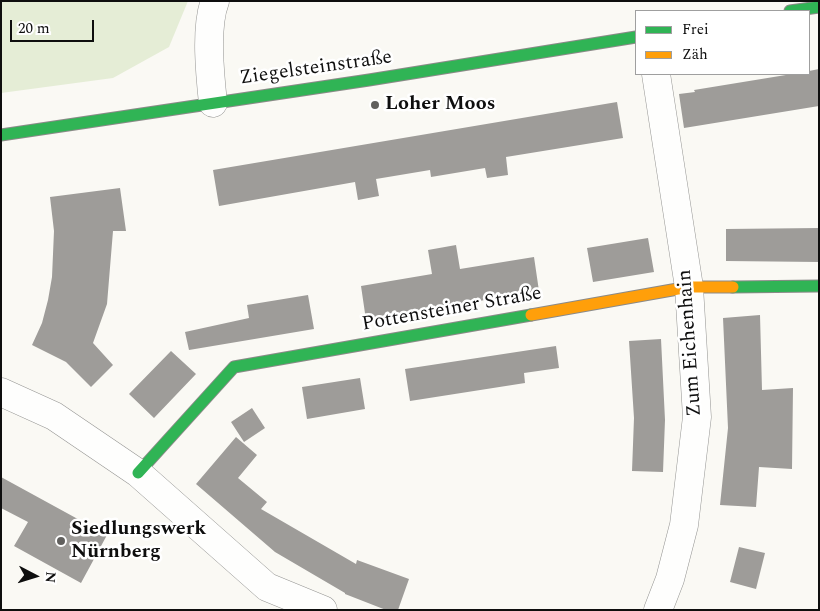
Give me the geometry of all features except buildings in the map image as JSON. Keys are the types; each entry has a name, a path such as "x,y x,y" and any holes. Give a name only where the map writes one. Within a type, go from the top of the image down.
{"street":[{"path":"213,103 209,72 210,32 215,1"},
{"path":"797,10 819,7"},
{"name":"Ziegelsteinstraße","path":"1,135 369,80 635,37"},
{"name":"Zum Eichenhain","path":"656,75 689,287 697,418 684,525 670,579 658,610"},
{"name":"Pottensteiner Straße","path":"138,473 234,367 689,287 819,286"},
{"path":"1,392 54,416 138,473 267,587 323,610"}],"green space":[{"path":"1,1 188,1 169,47 113,78 1,93"}],"traffic: fast":[{"path":"797,10 819,7"},
{"path":"1,135 369,80 635,37"},
{"path":"733,287 819,286"},
{"path":"138,473 234,367 531,315"}],"traffic: slow":[{"path":"531,315 689,287 733,287"}],"place":[{"name":"Loher Moos","path":"375,105"},
{"name":"Siedlungswerk Nürnberg","path":"61,541"}]}
